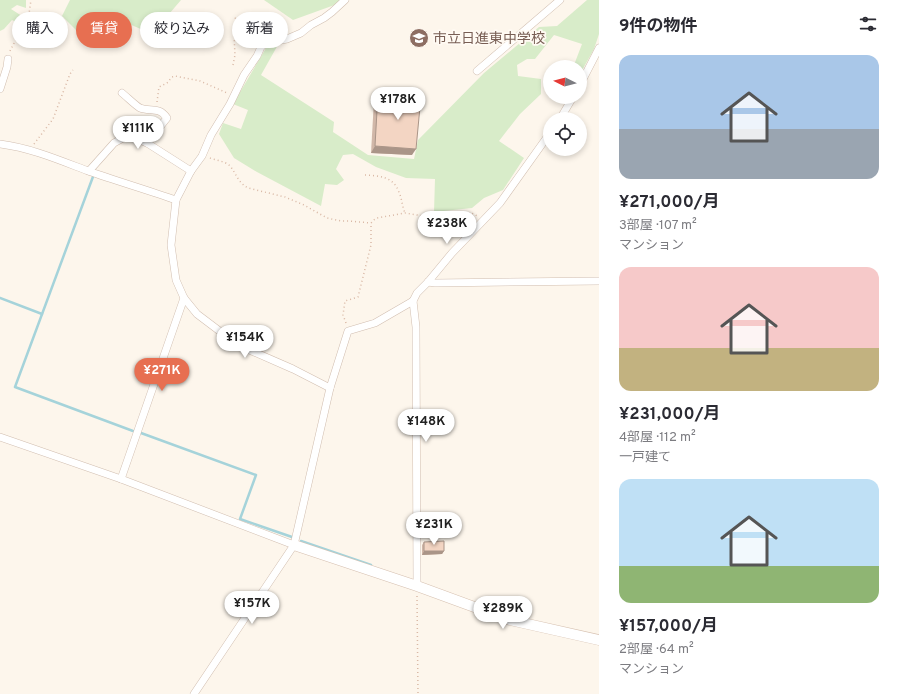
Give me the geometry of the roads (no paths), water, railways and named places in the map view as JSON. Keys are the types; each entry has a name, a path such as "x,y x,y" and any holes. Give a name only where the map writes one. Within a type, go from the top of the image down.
{"street":[{"path":"330,388 293,369 238,346 197,314 184,298 176,280 171,245 176,200 191,171 202,156 211,135 261,47 266,43 287,39 301,33 332,12 345,0"},
{"path":"477,71 560,0"},
{"path":"587,71 599,48"},
{"path":"0,89 8,59"},
{"path":"122,93 141,108 155,110 164,114 167,118 147,143"},
{"path":"88,171 114,143 123,138 133,137 147,143 191,171"},
{"path":"417,586 416,327 413,301 417,293 452,253 500,203 543,143"},
{"path":"0,144 32,151 176,200"},
{"path":"428,282 599,281"},
{"path":"121,479 184,298"},
{"path":"194,694 294,545 330,388 348,331 375,323 413,301"},
{"path":"0,437 121,479 294,545 417,586 510,620 599,640"}],"waterway":[{"path":"94,174 15,387 133,431"},
{"path":"0,298 42,314"},
{"path":"141,433 256,475 240,519 292,537"},
{"path":"301,541 371,565"},
{"path":"495,609 514,616"}],"place":[{"name":"市立日進東中学校","path":"419,38"}]}
